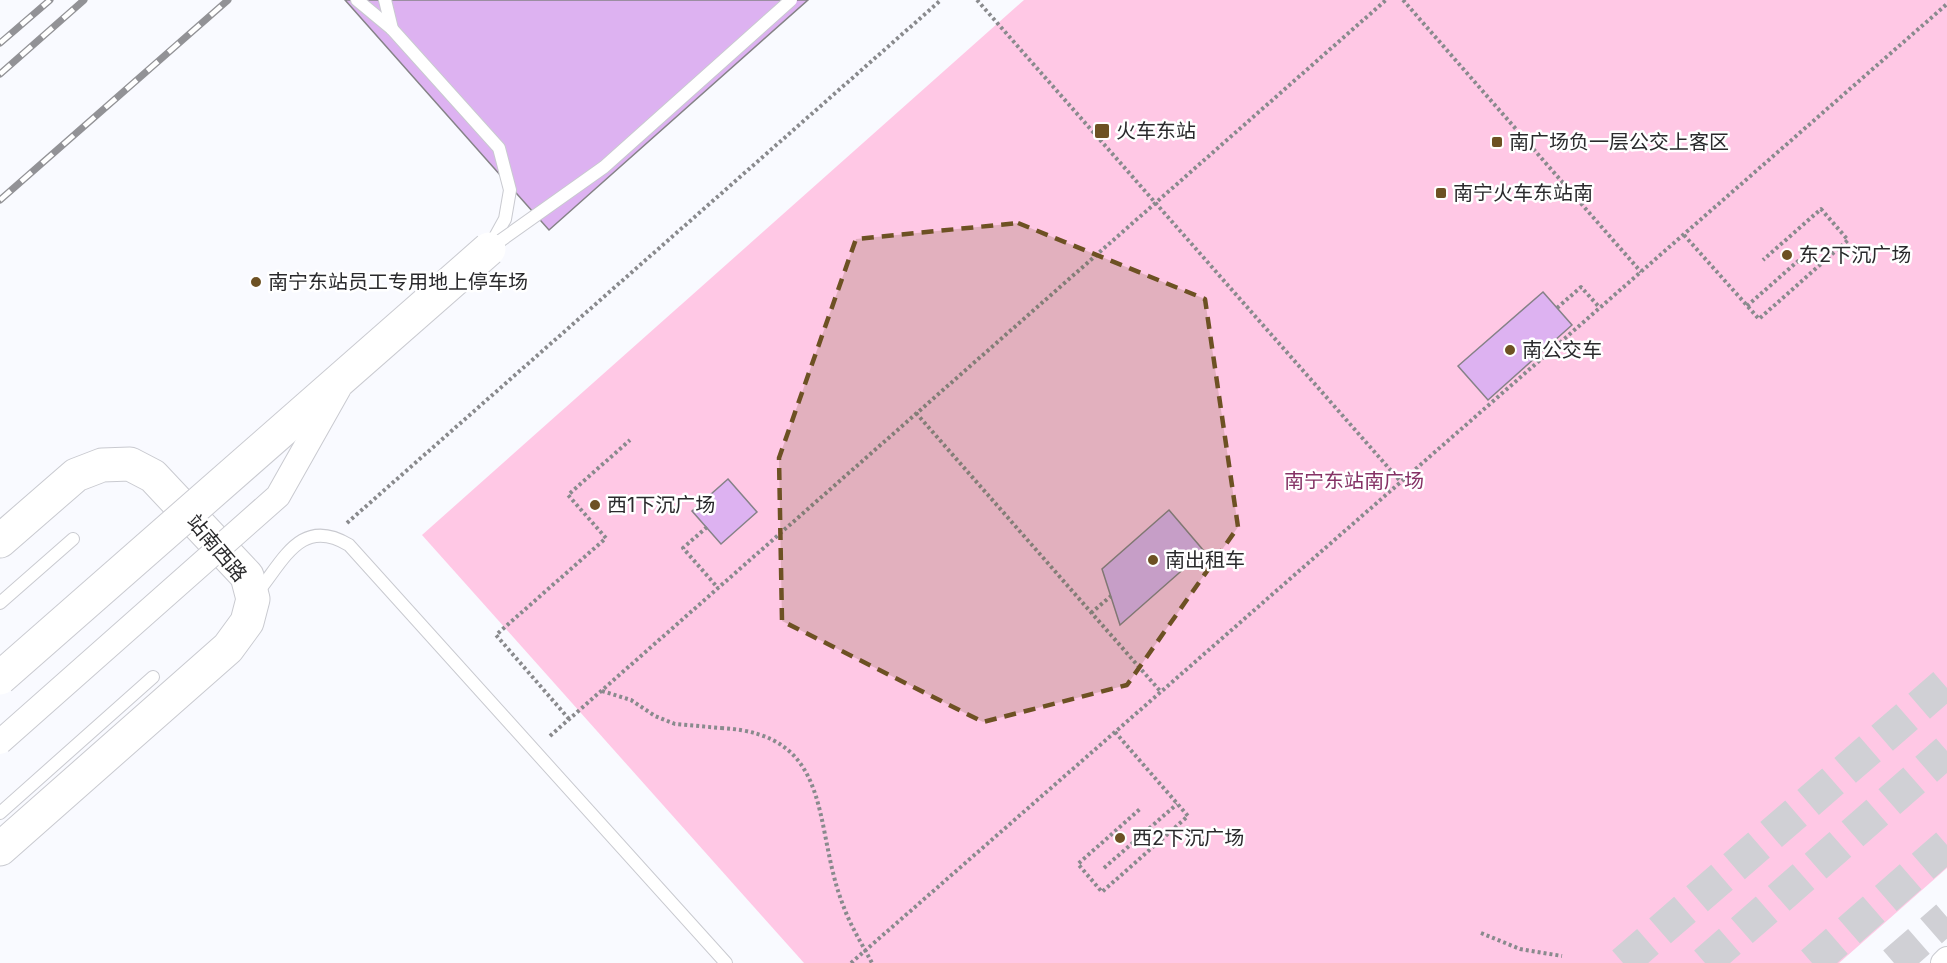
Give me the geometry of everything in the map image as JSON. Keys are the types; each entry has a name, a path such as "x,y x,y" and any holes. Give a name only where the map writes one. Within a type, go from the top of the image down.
{"street":[{"path":"0,678 489,249"},
{"path":"0,742 278,496 346,376"},
{"name":"站南西路","path":"0,541 76,475 102,465 130,464 153,476 247,576 253,599 248,622 228,648 0,849"},
{"path":"1943,963 1947,959"}],"lane":[{"path":"357,0 392,29 499,148 510,190 505,219 489,249"},
{"path":"385,0 392,29"},
{"path":"489,249 604,167 791,0"},
{"path":"253,599 298,541 314,536 333,536 349,545 726,963"},
{"path":"0,603 73,539"},
{"path":"0,813 153,677"}],"path":[{"path":"333,536 941,0"},
{"path":"977,0 1401,482"},
{"path":"534,750 1386,0"},
{"path":"1402,0 1641,272"},
{"path":"851,963 1947,4"},
{"path":"1684,235 1759,319 1848,240 1821,209 1763,260"},
{"path":"1747,306 1814,247"},
{"path":"1557,308 1581,287 1600,308"},
{"path":"916,413 1161,692"},
{"path":"569,719 496,635 606,538 568,495 630,440"},
{"path":"707,527 683,548 718,588"},
{"path":"1091,613 1111,596"},
{"path":"601,691 632,700 655,716 675,724 749,729 784,744 803,766 815,791 842,905 872,963"},
{"path":"1115,732 1188,816 1102,892 1078,864 1140,809"},
{"path":"1104,868 1177,804"},
{"path":"1482,933 1520,949 1562,956"}],"highlighted area":[{"path":"1018,223 1205,299 1238,527 1127,685 983,722 782,621 779,458 856,239"}],"green space":[{"name":"南宁东站南广场","path":"1024,0 1947,0 1947,868 1839,963 804,963 422,535"}],"building":[{"path":"345,0 808,0 549,230"},
{"name":"南公交车","path":"1543,292 1572,325 1488,400 1458,366"},
{"path":"728,479 757,512 721,544 692,511"},
{"name":"南出租车","path":"1169,510 1204,551 1120,625 1102,569"}],"tunnel":[{"path":"1623,963 1947,682"},
{"path":"1705,963 1947,751"},
{"path":"1812,963 1947,845"},
{"path":"1894,963 1947,917"}],"railway":[{"path":"0,43 50,0"},
{"path":"0,74 84,0"},
{"path":"0,200 228,0"}],"place":[{"name":"火车东站","path":"1102,131"},
{"name":"南广场负一层公交上客区","path":"1497,142"},
{"name":"南宁火车东站南","path":"1441,193"},
{"name":"东2下沉广场","path":"1787,255"},
{"name":"南宁东站员工专用地上停车场","path":"256,282"},
{"name":"南公交车","path":"1510,350"},
{"name":"西1下沉广场","path":"595,505"},
{"name":"南出租车","path":"1153,560"},
{"name":"西2下沉广场","path":"1120,838"}]}
